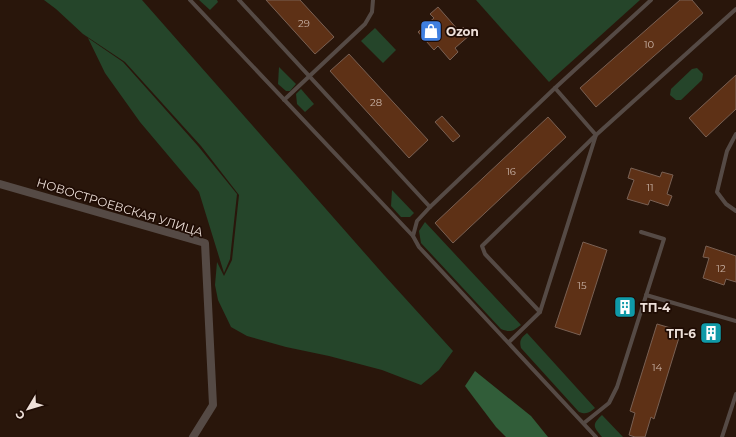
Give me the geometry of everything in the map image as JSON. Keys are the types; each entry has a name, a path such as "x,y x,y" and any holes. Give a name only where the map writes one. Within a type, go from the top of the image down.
{"street":[{"name":"НОВОСТРОЕВСКАЯ УЛИЦА","path":"0,184 205,243 213,405 193,437"}],"lane":[{"path":"190,0 412,236 419,248 509,342 596,437"},
{"path":"239,0 430,207"},
{"path":"284,100 365,24 372,12 374,0"},
{"path":"412,236 417,221 430,207 555,88 651,0"},
{"path":"540,312 485,254 482,246 596,135 736,9"},
{"path":"555,88 596,135"},
{"path":"736,134 727,151 717,192 726,204 736,211"},
{"path":"509,342 540,312 596,135"},
{"path":"584,424 609,403 617,387 664,239 641,232"},
{"path":"646,295 736,321"},
{"path":"722,437 736,394"}],"green space":[{"path":"44,0 142,0 384,275 453,351 439,370 421,385 382,370 247,336 231,327 218,300 215,285 217,262 224,276 232,260 239,195 201,146 125,62 83,34"},
{"path":"199,0 217,0 218,2 210,10"},
{"path":"476,0 640,0 549,82"},
{"path":"375,28 396,50 383,63 361,41"},
{"path":"88,38 123,62 198,146 237,194 230,259 224,273 199,192 140,122 105,73"},
{"path":"279,67 296,84 290,91 286,91 278,84"},
{"path":"697,68 703,74 702,80 681,100 676,100 670,95 671,89 692,69"},
{"path":"301,89 314,104 305,112 297,104 296,94"},
{"path":"392,190 414,213 410,217 401,217 391,206"},
{"path":"425,222 521,325 512,331 501,329 421,243 419,231"},
{"path":"527,333 595,408 586,413 579,412 521,348 521,339"},
{"path":"475,371 531,416 548,437 506,437 496,427 465,386"},
{"path":"602,415 623,437 602,437 597,431 595,424"}],"building":[{"path":"266,0 300,0 334,37 315,54"},
{"path":"680,0 692,0 703,13 596,107 580,88"},
{"path":"438,7 459,31 463,27 470,35 455,48 458,52 450,60 438,46 434,50 418,32 434,18 430,14"},
{"path":"349,54 428,140 409,158 330,71"},
{"path":"736,75 736,109 706,137 689,118"},
{"path":"442,116 460,136 453,142 435,122"},
{"path":"548,117 566,137 453,243 435,223"},
{"path":"631,168 660,177 662,172 673,175 667,194 672,196 668,206 650,200 648,205 627,199 634,180 628,178"},
{"path":"583,242 607,250 580,335 555,327"},
{"path":"706,246 736,256 736,282 726,279 724,285 703,278 709,258 703,257"},
{"name":"ТП-4","path":"619,300 633,304 630,313 617,309"},
{"path":"657,324 681,331 654,419 651,417 645,437 635,437 629,435 635,413 630,411"},
{"name":"ТП-6","path":"708,324 717,327 713,341 704,338"}],"place":[{"name":"Ozon","path":"431,31"},
{"name":"ТП-4","path":"625,307"},
{"name":"ТП-6","path":"711,333"}]}
